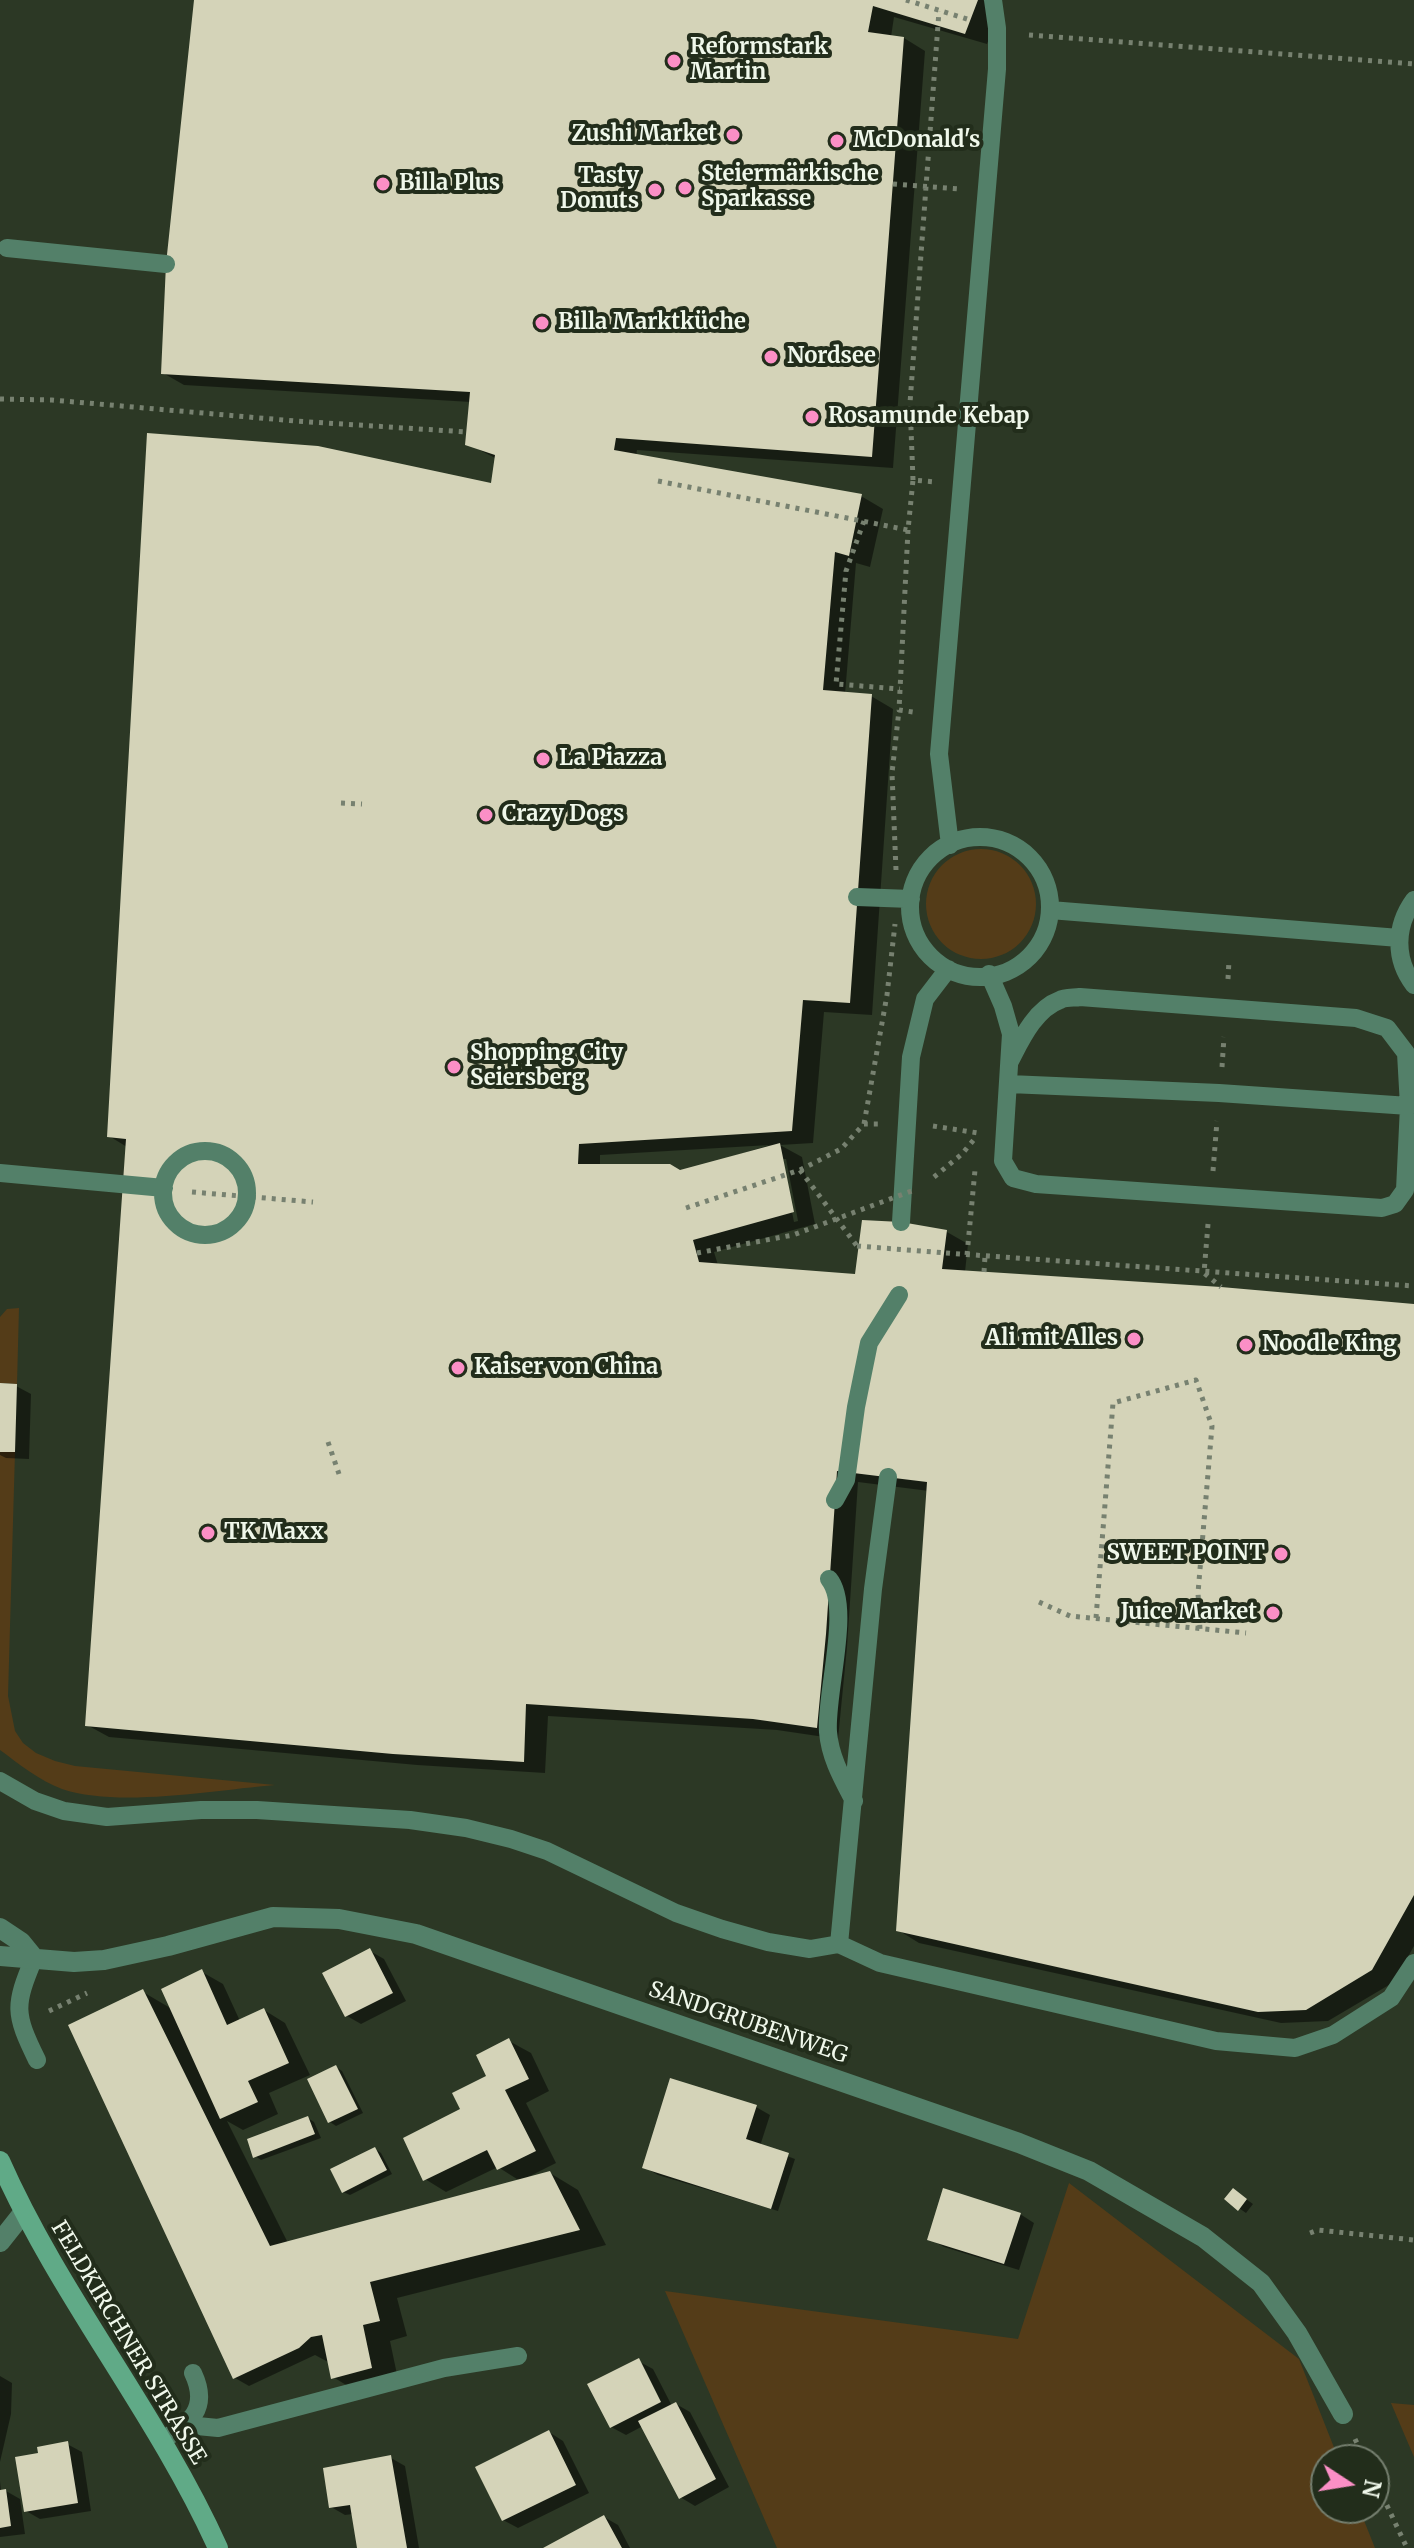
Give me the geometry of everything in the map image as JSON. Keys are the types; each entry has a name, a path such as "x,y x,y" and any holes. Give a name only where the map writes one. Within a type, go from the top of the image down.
{"street":[{"name":"SANDGRUBENWEG","path":"0,1956 74,1962 104,1960 273,1917 339,1919 416,1934 989,2132 1089,2171 1203,2237 1261,2283 1297,2333 1343,2414"},
{"path":"0,1928 21,1942 34,1958"},
{"name":"FELDKIRCHNER STRASSE","path":"0,2161 23,2213 161,2441 218,2548"},
{"path":"0,2242 23,2213"}],"lane":[{"path":"950,845 939,754 997,69 993,0"},
{"path":"7,248 166,264"},
{"path":"974,837 1000,839 1017,846 1037,863 1048,885 1048,929 1026,961 1005,972 976,976 934,962 917,940 911,899 917,872 935,853 950,845 974,837"},
{"path":"857,897 911,899"},
{"path":"1414,900 1402,922 1399,938 1403,965 1414,985"},
{"path":"1050,910 1399,938"},
{"path":"901,1222 911,1057 925,999 948,969"},
{"path":"989,974 1011,1034 1003,1161 1013,1178 1036,1184 1382,1208 1395,1204 1405,1190 1412,1098 1406,1053 1387,1028 1356,1018 1080,997 1060,999 1045,1010 1025,1031 1010,1061"},
{"path":"1009,1084 1412,1098"},
{"path":"197,1152 219,1154 235,1163 241,1172 246,1184 246,1203 240,1217 226,1230 201,1235 181,1227 171,1218 164,1188 168,1174 183,1159 197,1152"},
{"path":"0,1173 164,1188"},
{"path":"835,1500 846,1480 869,1343 899,1295"},
{"path":"839,1944 873,1589 888,1477"},
{"path":"829,1579 836,1588 839,1610 828,1730 834,1764 854,1801"},
{"path":"0,1781 35,1801 64,1811 107,1817 201,1810 257,1810 410,1820 466,1828 547,1851 676,1913 722,1929 768,1942 810,1949 839,1944 880,1963 1216,2041 1295,2048 1333,2035 1391,1998 1414,1963"},
{"path":"34,1958 19,1994 18,2016 37,2060"},
{"path":"187,2425 218,2428 444,2368 518,2356"},
{"path":"161,2441 187,2425 194,2415 200,2389 193,2373"}],"path":[{"path":"939,11 910,403 913,480 899,710 942,715"},
{"path":"1029,35 1414,64"},
{"path":"893,184 988,184"},
{"path":"0,399 52,400 467,432"},
{"path":"913,480 962,484"},
{"path":"658,481 908,530"},
{"path":"864,521 846,571 836,684 900,689"},
{"path":"341,803 362,804"},
{"path":"1204,1273 1229,960"},
{"path":"686,1208 800,1170 841,1149 864,1124 905,1122"},
{"path":"950,1129 979,1134"},
{"path":"977,1149 979,1134"},
{"path":"697,1253 793,1235 917,1189 962,1154 979,1134"},
{"path":"967,1255 976,1164"},
{"path":"800,1170 857,1246 1414,1286"},
{"path":"186,1192 313,1202"},
{"path":"984,1272 985,1256"},
{"path":"1204,1273 1221,1287"},
{"path":"1096,1618 1113,1403 1196,1380 1212,1426 1198,1593 1200,1629"},
{"path":"328,1442 339,1474"},
{"path":"1039,1602 1070,1616 1246,1633"},
{"path":"1310,2233 1318,2230 1414,2240"},
{"path":"1390,2512 1407,2548"}],"shaded area":[{"path":"981,849 1002,853 1020,865 1032,883 1036,904 1032,925 1020,943 1002,955 981,959 960,955 942,943 930,925 926,904 930,883 942,865 960,853"},
{"path":"19,1308 17,1384 0,1383 0,1317 7,1309"},
{"path":"0,1452 15,1452 8,1696 15,1731 23,1743 36,1753 75,1766 275,1785 167,1796 85,1794 46,1782 0,1750"},
{"path":"1069,2183 1299,2359 1333,2444 1310,2444 1310,2524 1365,2524 1375,2548 777,2548 665,2291 1018,2339"},
{"path":"1391,2403 1414,2405 1414,2457"}],"building":[{"name":"Shopping City Seiersberg","path":"194,0 978,0 965,34 873,6 868,32 904,37 872,457 616,438 614,450 862,494 849,556 835,552 823,690 872,694 850,1003 803,1000 792,1131 579,1144 578,1164 670,1164 680,1170 780,1143 794,1212 693,1240 699,1262 855,1274 862,1220 901,1222 947,1230 942,1269 1221,1287 1414,1304 1414,1895 1372,1970 1306,2010 1258,2012 896,1931 927,1482 837,1471 817,1728 753,1719 526,1704 524,1762 393,1754 85,1726 126,1139 107,1137 147,433 318,446 491,483 495,455 465,445 470,392 161,374 166,264"},
{"path":"0,1383 17,1384 15,1452 0,1452"},
{"path":"370,1948 393,1993 345,2017 322,1973"},
{"path":"202,1969 227,2025 264,2008 289,2063 248,2081 258,2102 220,2119 161,1989"},
{"path":"143,1989 270,2246 550,2171 580,2230 370,2282 380,2321 363,2325 372,2368 331,2379 322,2335 311,2337 299,2348 233,2379 68,2025"},
{"path":"509,2038 529,2079 505,2090 536,2151 497,2170 487,2150 423,2181 403,2138 460,2109 452,2093 486,2076 476,2055"},
{"path":"336,2065 358,2109 328,2123 307,2079"},
{"path":"670,2078 757,2105 746,2139 789,2153 771,2209 642,2168"},
{"path":"308,2116 315,2134 253,2158 247,2139"},
{"path":"375,2147 387,2170 342,2193 330,2169"},
{"path":"943,2188 1021,2213 1004,2264 927,2240"},
{"path":"1233,2188 1247,2199 1238,2211 1224,2199"},
{"path":"639,2358 661,2402 610,2428 587,2384"},
{"path":"676,2402 716,2479 679,2499 638,2421"},
{"path":"549,2430 576,2485 502,2521 475,2467"},
{"path":"68,2441 78,2503 24,2512 15,2457 38,2453 37,2447"},
{"path":"391,2455 407,2548 357,2548 350,2505 329,2508 323,2468"},
{"path":"6,2489 11,2526 0,2528 0,2490"},
{"path":"604,2515 622,2548 543,2548"}],"place":[{"name":"Reformstark Martin","path":"674,61"},
{"name":"Zushi Market","path":"733,135"},
{"name":"McDonald's","path":"837,141"},
{"name":"Billa Plus","path":"383,184"},
{"name":"Steiermärkische Sparkasse","path":"685,188"},
{"name":"Tasty Donuts","path":"655,190"},
{"name":"Billa Marktküche","path":"542,323"},
{"name":"Nordsee","path":"771,357"},
{"name":"Rosamunde Kebap","path":"812,417"},
{"name":"La Piazza","path":"543,759"},
{"name":"Crazy Dogs","path":"486,815"},
{"name":"Shopping City Seiersberg","path":"454,1067"},
{"name":"Ali mit Alles","path":"1134,1339"},
{"name":"Noodle King","path":"1246,1345"},
{"name":"Kaiser von China","path":"458,1368"},
{"name":"TK Maxx","path":"208,1533"},
{"name":"SWEET POINT","path":"1281,1554"},
{"name":"Juice Market","path":"1273,1613"}]}
